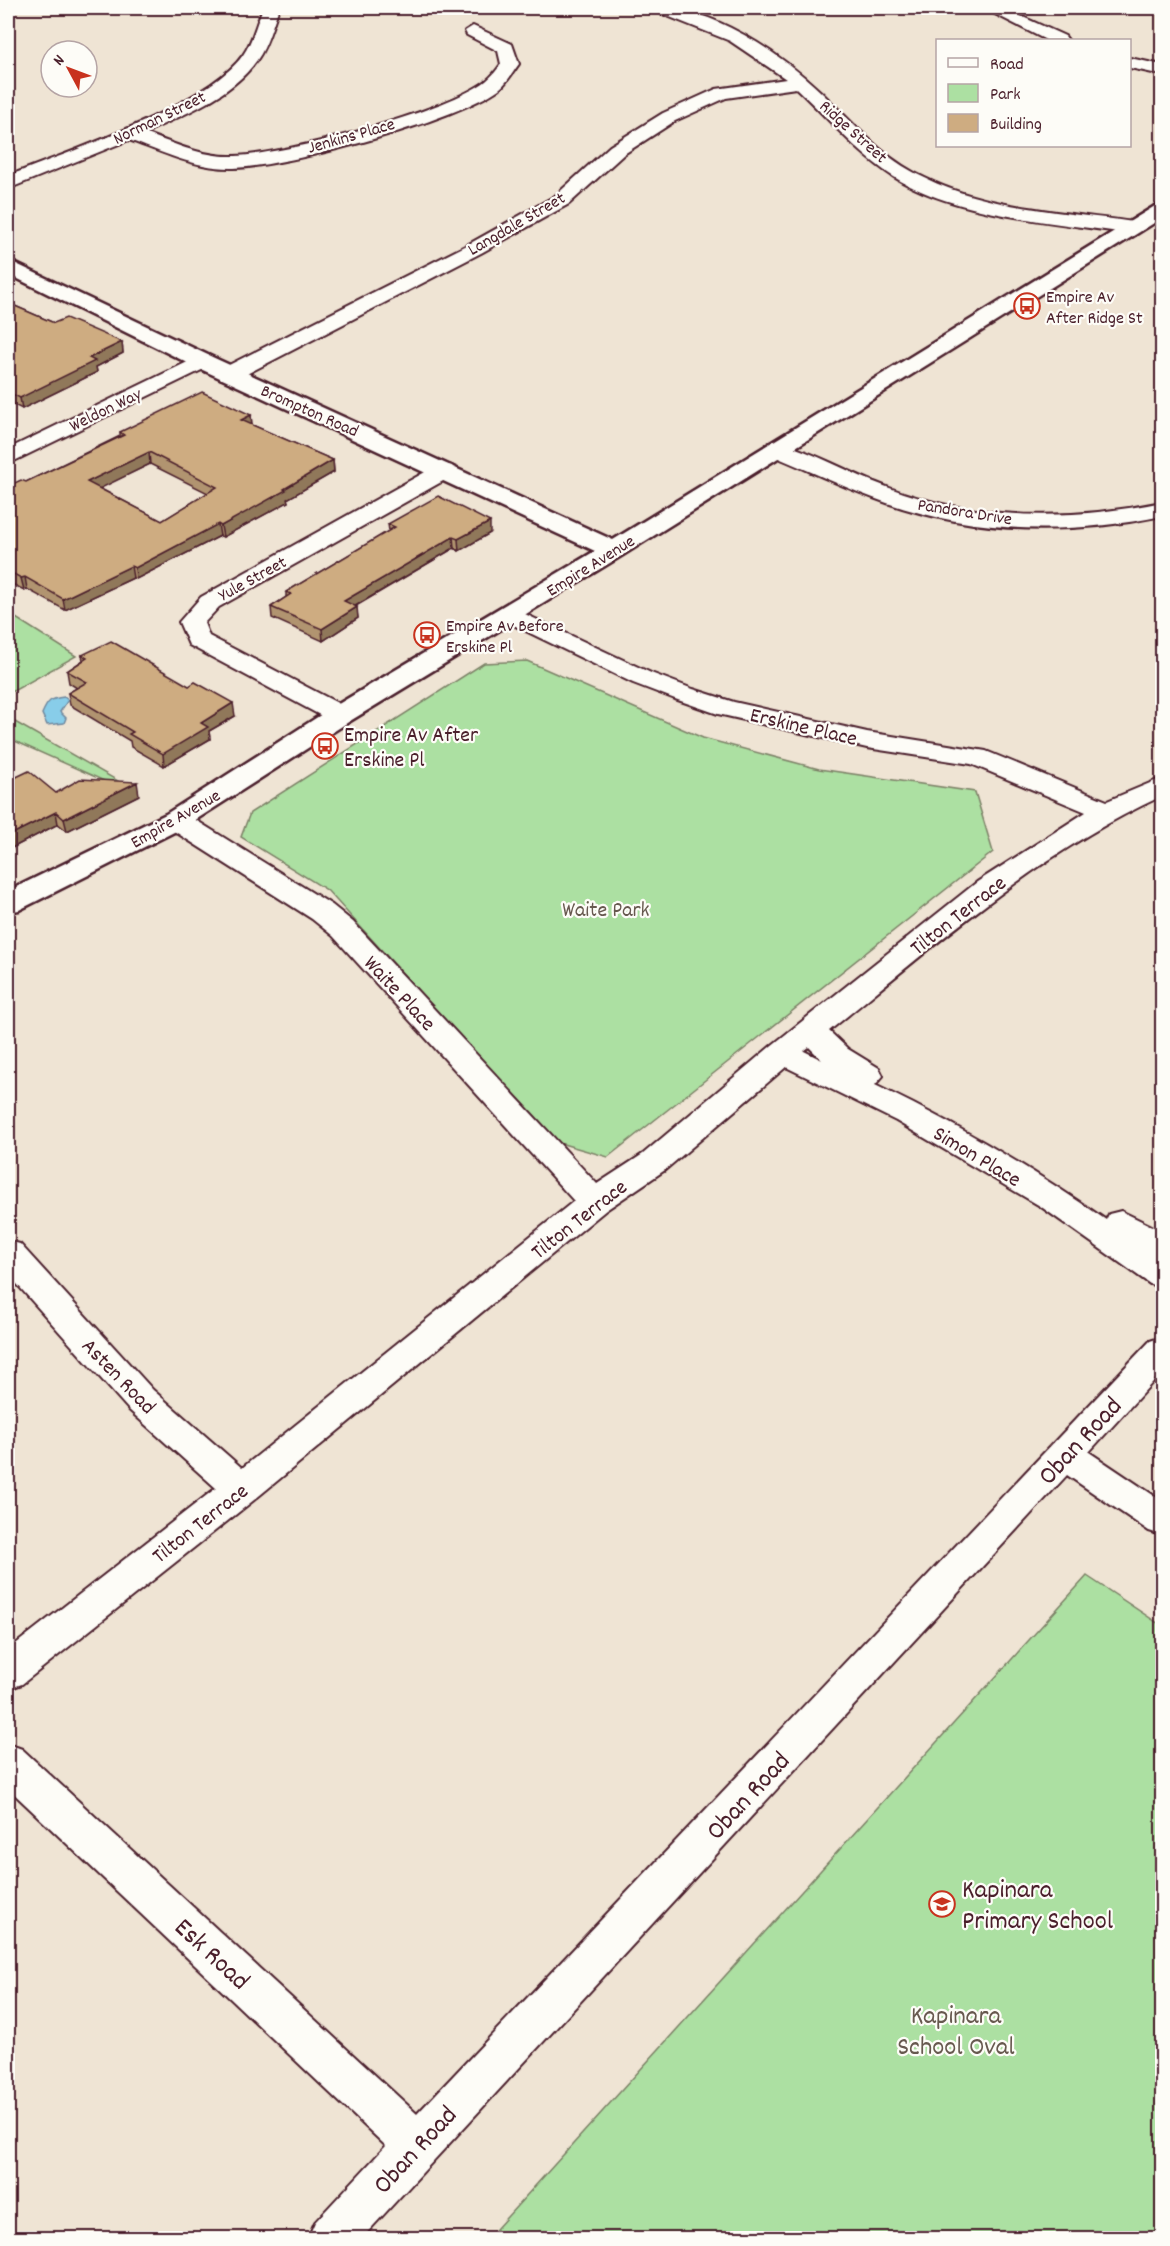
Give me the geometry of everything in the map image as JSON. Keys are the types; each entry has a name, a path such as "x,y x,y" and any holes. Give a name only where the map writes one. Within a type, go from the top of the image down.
{"street":[{"name":"Norman Street","path":"8,183 128,134 220,87 250,59 271,8"},
{"name":"Ridge Street","path":"663,8 700,19 755,46 800,81 876,154 918,182 1012,208 1133,228"},
{"path":"991,8 1057,39"},
{"name":"Jenkins Place","path":"128,134 199,158 233,162 266,158 393,123 454,104 492,86 510,64 506,48 473,31"},
{"path":"1131,63 1162,70"},
{"name":"Langdale Street","path":"229,374 474,249 562,200 617,150 669,117 722,93 800,81"},
{"name":"Empire Avenue","path":"8,903 176,820 340,715 510,614 1162,210"},
{"name":"Brompton Road","path":"8,266 229,374 614,550"},
{"name":"Weldon Way","path":"8,457 202,361"},
{"name":"Pandora Drive","path":"777,449 910,503 954,513 1013,520 1076,521 1162,509"},
{"name":"Yule Street","path":"340,715 198,640 191,622 210,602 444,471"},
{"name":"Erskine Place","path":"510,614 622,669 684,694 727,708 867,740 976,757 1107,811"},
{"name":"Tilton Terrace","path":"8,1672 241,1490 594,1202 654,1162 782,1053 987,888 1107,811 1162,786"},
{"name":"Waite Place","path":"176,820 322,912 343,930 594,1202"},
{"name":"Simon Place","path":"810,1030 857,1071 1162,1246"},
{"name":"Simon Place","path":"782,1053 907,1113 1051,1198 1162,1275"},
{"name":"Asten Road","path":"8,1253 141,1400 241,1490"},
{"name":"Oban Road","path":"331,2238 1162,1350"},
{"path":"1066,1455 1162,1520"},
{"name":"Esk Road","path":"8,1762 418,2145"}],"green space":[{"path":"8,613 76,656 8,694"},
{"name":"Waite Park","path":"527,661 703,738 819,769 975,792 993,852 608,1157 556,1142 327,890 241,837 250,813 484,663"},
{"path":"8,718 125,785 120,788 8,738"},
{"name":"Kapinara School Oval","path":"1087,1576 1162,1626 1162,2238 488,2238"}],"water":[{"path":"64,697 68,700 60,712 66,718 64,723 47,725 42,714 46,706 52,700"}],"building":[{"path":"8,303 54,323 66,318 122,342 89,358 95,361 20,398 8,392"},
{"path":"202,392 251,415 241,420 333,460 284,489 286,490 221,526 218,524 135,568 131,566 63,599 25,577 21,578 8,571 8,486 21,480 26,482 124,435 120,432","holes":["149,452 217,487 162,521 87,482"]},
{"path":"438,496 490,522 458,539 453,537 344,601 357,607 322,629 271,607 291,594 286,592 395,527 388,524"},
{"path":"111,641 189,686 195,682 233,703 201,723 208,727 163,754 129,734 133,732 68,693 87,682 67,671 87,658 82,655"},
{"path":"29,771 56,793 80,779 137,782 64,819 56,812 8,836 8,781"}],"place":[{"name":"Empire Av After Ridge St","path":"1027,306"},
{"name":"Empire Av Before Erskine Pl","path":"427,635"},
{"name":"Empire Av After Erskine Pl","path":"325,746"},
{"name":"Kapinara Primary School","path":"942,1904"}]}
